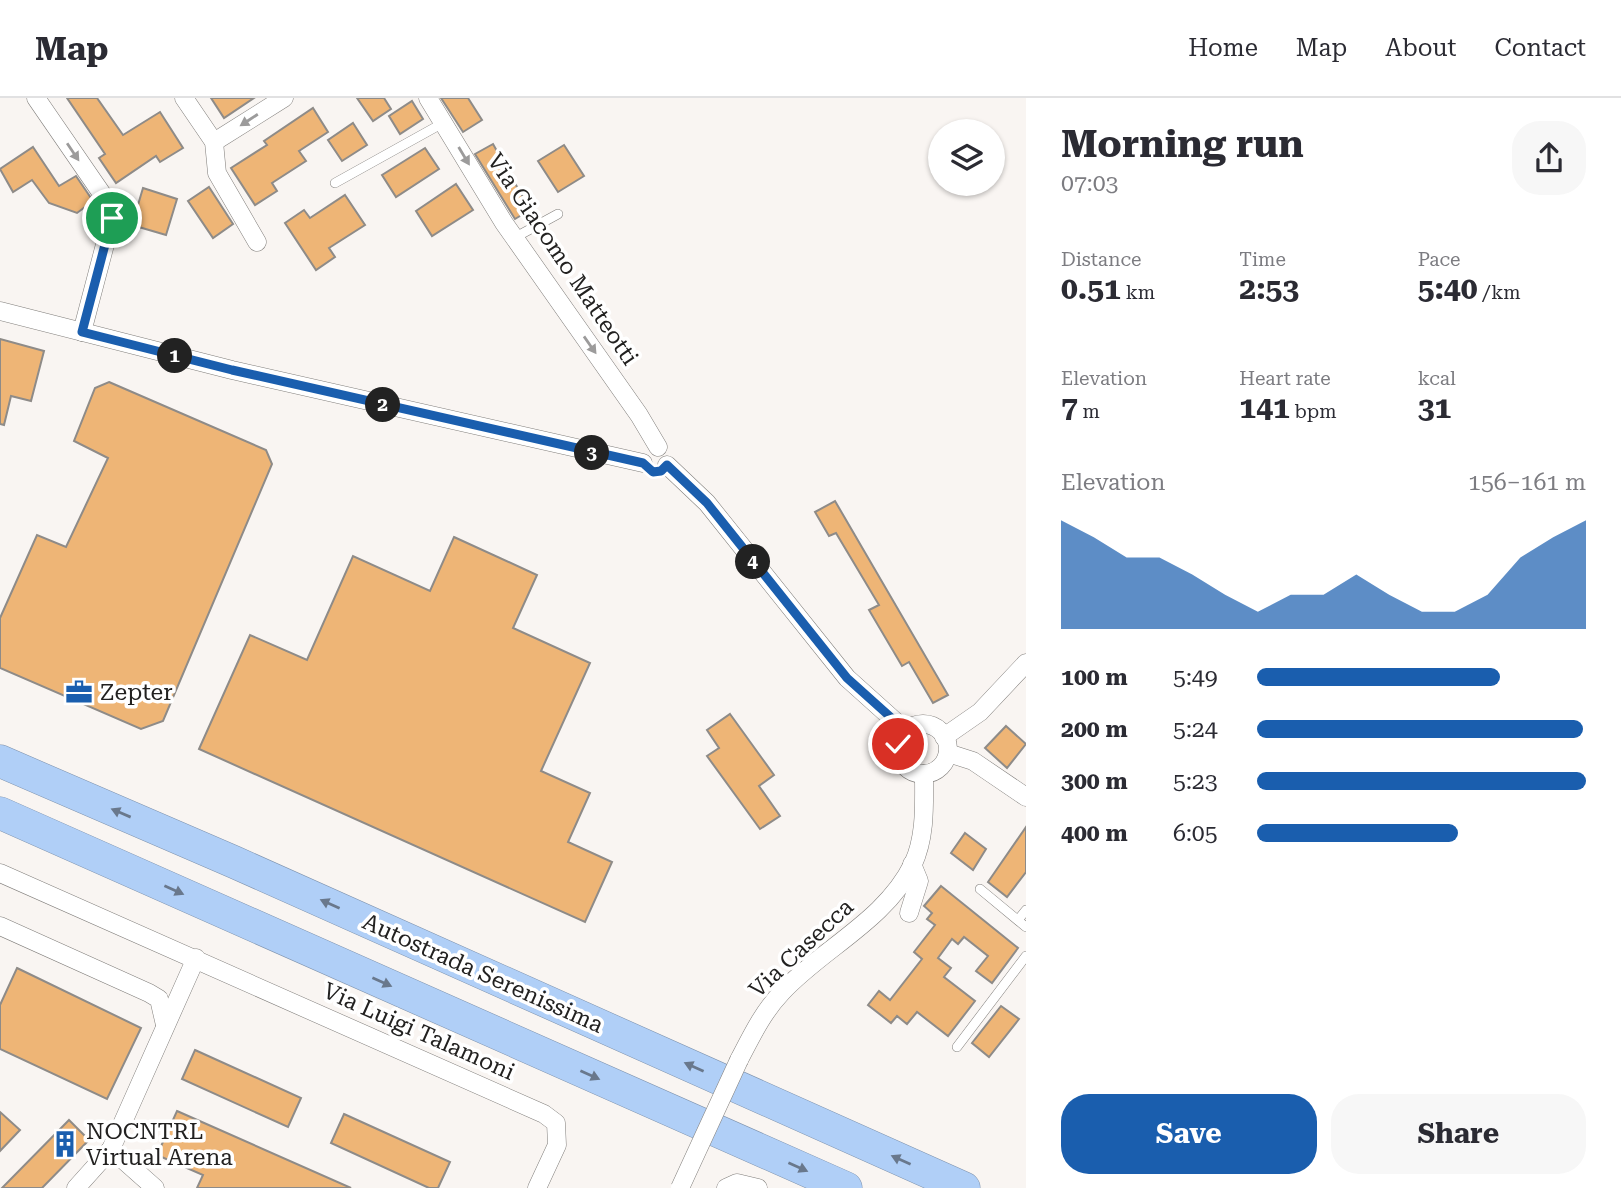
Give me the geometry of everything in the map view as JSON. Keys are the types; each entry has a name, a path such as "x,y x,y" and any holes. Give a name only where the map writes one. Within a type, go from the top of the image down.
{"highway":[{"name":"Autostrada Serenissima","path":"0,761 234,862 964,1188"},
{"path":"0,813 846,1188"}],"street":[{"path":"36,98 111,207 112,218 82,332"},
{"path":"184,98 214,142 217,173 257,242"},
{"path":"214,142 284,98"},
{"name":"Via Giacomo Matteotti","path":"428,98 514,238 645,423 658,447 667,455 667,465 707,503 847,678 906,731"},
{"path":"0,311 272,379 643,463 648,470 655,473 667,465"},
{"path":"643,463 646,452 658,447"},
{"path":"1026,663 946,745 940,768 924,774 909,770 900,759 898,744 906,731 913,726 931,725 946,745 1026,797"},
{"name":"Via Casecca","path":"680,1188 761,1016 784,990 876,912 898,888 912,864 920,841 924,814 924,774"},
{"name":"Via Casecca","path":"909,913 919,881 912,864"},
{"name":"Via Luigi Talamoni","path":"0,873 544,1114 556,1122 558,1138 537,1188"},
{"path":"0,947 7,930 149,993 159,999 165,1025"},
{"path":"76,1188 111,1149 196,958"},
{"path":"111,1149 155,1188"},
{"path":"726,1188 737,1183 758,1188"}],"lane":[{"path":"335,183 443,123"},
{"path":"514,238 558,214"},
{"path":"980,889 1026,927"},
{"path":"1018,920 1026,910"},
{"path":"957,1046 1026,956"}],"building":[{"path":"67,98 97,98 123,135 160,112 183,148 160,162 156,156 116,183 99,158 105,154"},
{"path":"211,98 254,98 224,118"},
{"path":"357,98 384,98 391,109 373,121"},
{"path":"441,98 468,98 482,120 463,132"},
{"path":"412,101 423,119 400,134 389,116"},
{"path":"313,108 328,132 299,151 306,161 272,183 277,191 255,205 231,168 267,145 264,141"},
{"path":"353,123 367,145 342,161 328,140"},
{"path":"493,144 530,210 515,219 475,154"},
{"path":"564,145 584,176 558,192 538,161"},
{"path":"33,147 59,186 76,176 93,201 77,213 49,203 32,180 13,192 0,169"},
{"path":"425,148 439,169 396,197 382,175"},
{"path":"456,184 473,210 432,236 416,211"},
{"path":"209,187 233,224 213,238 188,201"},
{"path":"143,188 177,199 166,235 132,225"},
{"path":"345,195 365,225 329,248 335,257 316,270 285,223 304,210 310,218"},
{"path":"0,339 44,351 31,401 11,396 4,425 0,424"},
{"path":"109,382 266,450 272,464 163,721 141,729 0,668 0,618 37,535 66,547 108,458 74,441 95,388"},
{"path":"835,501 948,695 933,703 909,662 902,666 869,610 879,605 836,533 829,536 815,512"},
{"path":"454,537 537,575 513,628 590,663 541,771 590,793 568,842 612,862 585,922 199,749 250,635 307,660 353,556 430,591"},
{"path":"730,714 774,775 759,786 780,816 760,829 707,756 719,748 707,730"},
{"path":"1006,726 1026,744 1007,768 985,748"},
{"path":"1026,827 1026,872 1007,897 988,882"},
{"path":"965,833 986,849 973,870 951,853"},
{"path":"941,886 1018,948 992,983 976,971 988,956 964,937 958,944 952,939 938,958 951,968 944,977 975,1001 948,1036 917,1012 907,1024 897,1016 891,1023 868,1005 879,991 890,1000 922,959 914,952 935,925 927,919 932,913 924,906"},
{"path":"17,968 141,1028 107,1099 0,1049 0,1005"},
{"path":"1001,1006 1019,1019 989,1057 972,1043"},
{"path":"195,1050 301,1098 288,1127 182,1079"},
{"path":"177,1111 351,1188 197,1188 203,1175 157,1155"},
{"path":"0,1112 20,1130 0,1151"},
{"path":"344,1114 450,1162 438,1188 429,1188 331,1143"},
{"path":"69,1120 89,1140 42,1188 2,1188"}],"place":[{"name":"Zepter","path":"79,692"},
{"name":"NOCNTRL Virtual Arena","path":"65,1144"}],"route":[{"path":"112,218 82,332 232,370 620,460 643,463 653,472 661,471 667,465 707,503 847,678 906,731 898,744"}]}
